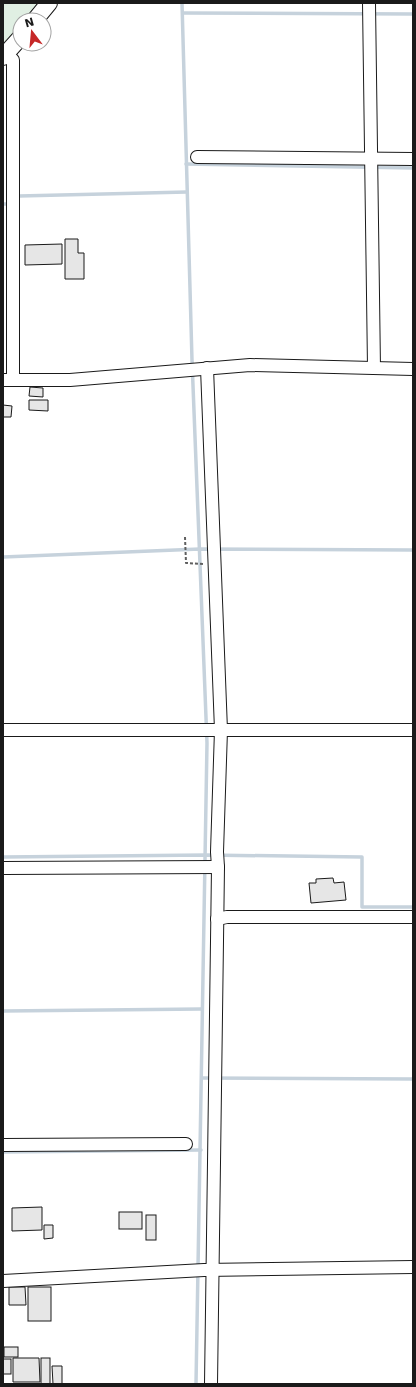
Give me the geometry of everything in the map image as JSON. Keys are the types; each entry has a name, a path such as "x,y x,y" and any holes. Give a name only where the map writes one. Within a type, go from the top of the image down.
{"main road":[{"path":"42,12 49,3"},
{"path":"5,56 12,48"}],"street":[{"path":"369,10 374,368"},
{"path":"5,56 13,60 8,380 70,380 250,365 413,369"},
{"path":"197,157 372,164 413,159"},
{"path":"198,369 213,549 211,730 212,862 217,919 216,1078 204,1270 211,1384"},
{"path":"3,730 413,730"},
{"path":"3,868 212,862"},
{"path":"217,919 227,917 294,916 413,917"},
{"path":"3,1145 186,1144"},
{"path":"3,1281 204,1270 413,1267"}],"path":[{"path":"185,537 186,564 204,564"}],"green space":[{"path":"3,3 38,3 31,12 12,12 12,36 3,48"}],"building":[{"path":"65,239 78,239 78,253 84,253 84,279 65,279"},
{"path":"62,244 62,264 25,265 25,245"},
{"path":"30,387 43,388 43,397 29,396"},
{"path":"29,400 48,400 48,411 29,410"},
{"path":"3,405 12,406 11,417 3,417"},
{"path":"333,878 334,883 344,882 346,900 311,903 309,883 316,883 316,879"},
{"path":"42,1207 42,1230 12,1231 12,1208"},
{"path":"119,1212 142,1212 142,1229 119,1229"},
{"path":"146,1215 156,1215 156,1240 146,1240"},
{"path":"44,1225 53,1225 53,1238 44,1239"},
{"path":"9,1287 25,1287 26,1305 9,1305"},
{"path":"28,1287 51,1287 51,1321 28,1321"},
{"path":"4,1347 18,1347 18,1357 4,1357"},
{"path":"13,1358 39,1358 40,1382 13,1382"},
{"path":"41,1358 50,1358 50,1384 41,1384"},
{"path":"3,1359 11,1359 11,1374 3,1374"},
{"path":"52,1366 62,1366 62,1384 53,1384"}],"waterway":[{"path":"182,3 192,360 207,743 196,1384"},
{"path":"183,13 413,14"},
{"path":"186,164 413,168"},
{"path":"16,198 19,196 187,192"},
{"path":"3,204 8,204 11,202"},
{"path":"3,557 200,549 413,550"},
{"path":"3,857 206,855 362,857 362,907 413,907"},
{"path":"3,1011 202,1009"},
{"path":"202,1078 413,1079"},
{"path":"3,1152 201,1150"}]}
